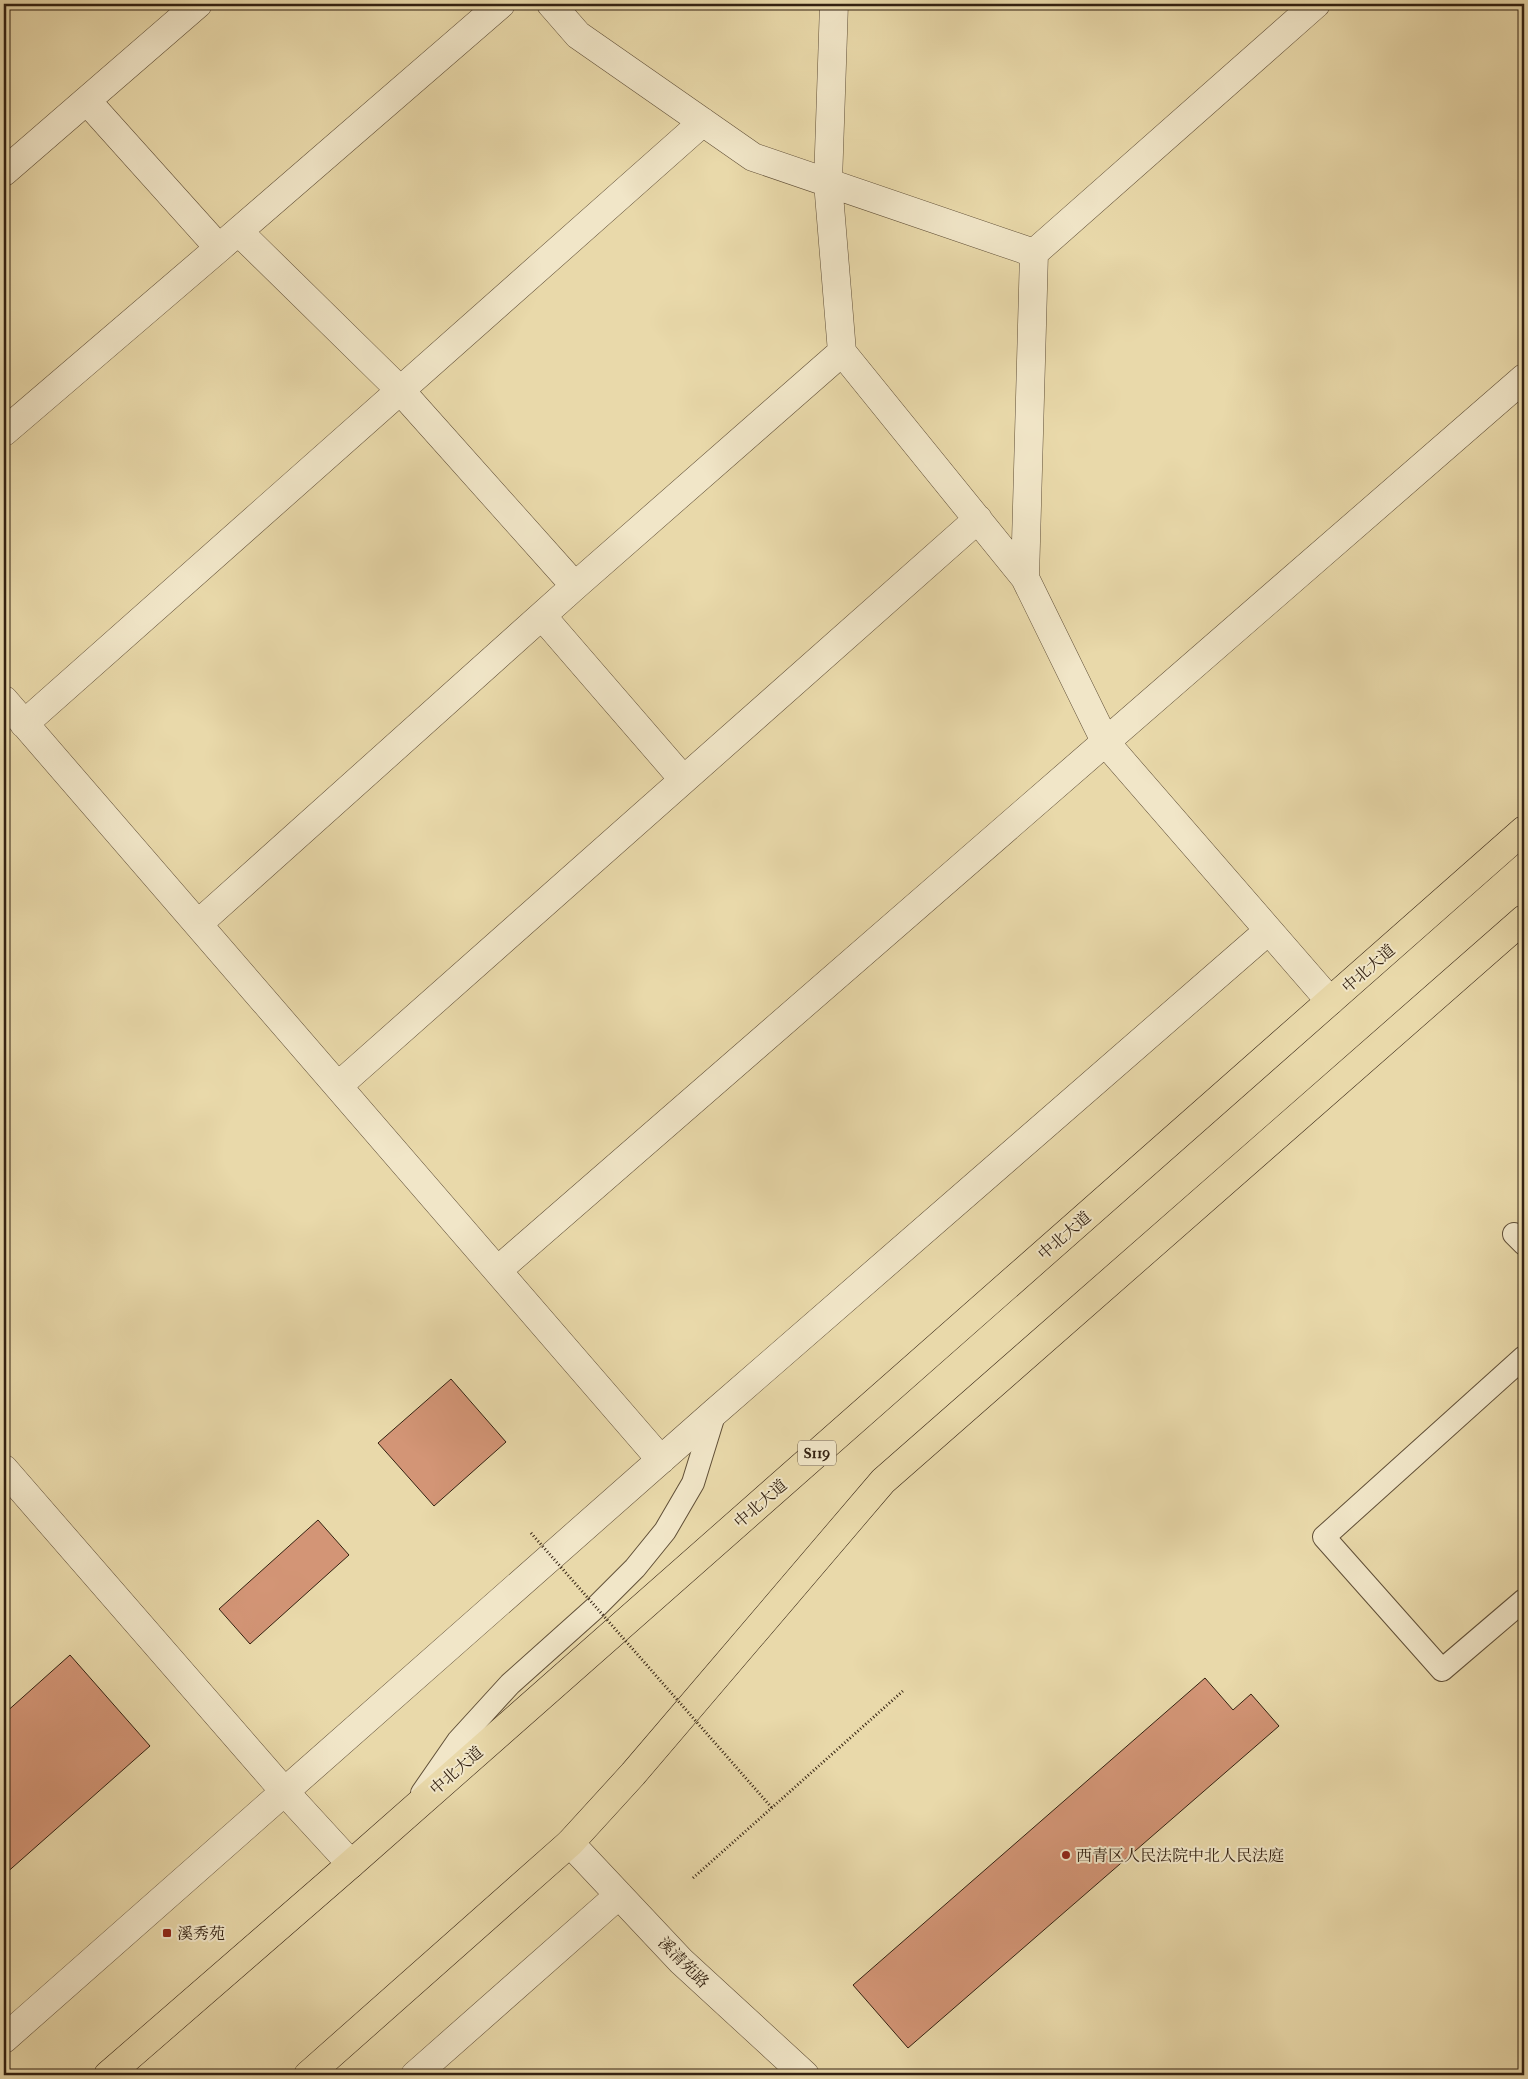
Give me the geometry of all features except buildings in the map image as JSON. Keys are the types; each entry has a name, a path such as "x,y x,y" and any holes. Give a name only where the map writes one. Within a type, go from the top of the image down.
{"highway":[{"name":"中北大道","path":"108,2075 351,1864 1524,830"},
{"path":"308,2075 570,1843 633,1774 883,1481 1524,919"}],"street":[{"path":"4,172 198,4"},
{"path":"4,432 501,4"},
{"path":"551,4 578,35 753,157 1034,253"},
{"path":"834,4 828,182 842,352 1026,578 1106,743 1330,1001"},
{"path":"1026,578 1034,253 1316,4"},
{"path":"87,101 229,240 400,390 575,586"},
{"path":"24,724 704,122"},
{"path":"198,924 575,586 842,352"},
{"path":"498,1270 1524,378"},
{"path":"338,1086 978,519"},
{"path":"542,616 683,779"},
{"path":"4,700 661,1460"},
{"path":"4,2039 715,1412 1268,931"},
{"path":"4,1469 284,1791 351,1864"},
{"name":"溪清苑路","path":"570,1843 681,1961 805,2075"},
{"path":"415,2075 620,1895"}],"lane":[{"path":"1524,1358 1324,1537 1442,1670 1524,1600"},
{"path":"407,1814 458,1741 510,1684 595,1608 636,1568 665,1531 693,1483 715,1412"}],"path":[{"path":"531,1533 772,1808"},
{"path":"693,1878 904,1690"}],"place":[{"name":"西青区人民法院中北人民法庭","path":"1066,1855"},
{"name":"溪秀苑","path":"167,1933"}]}
